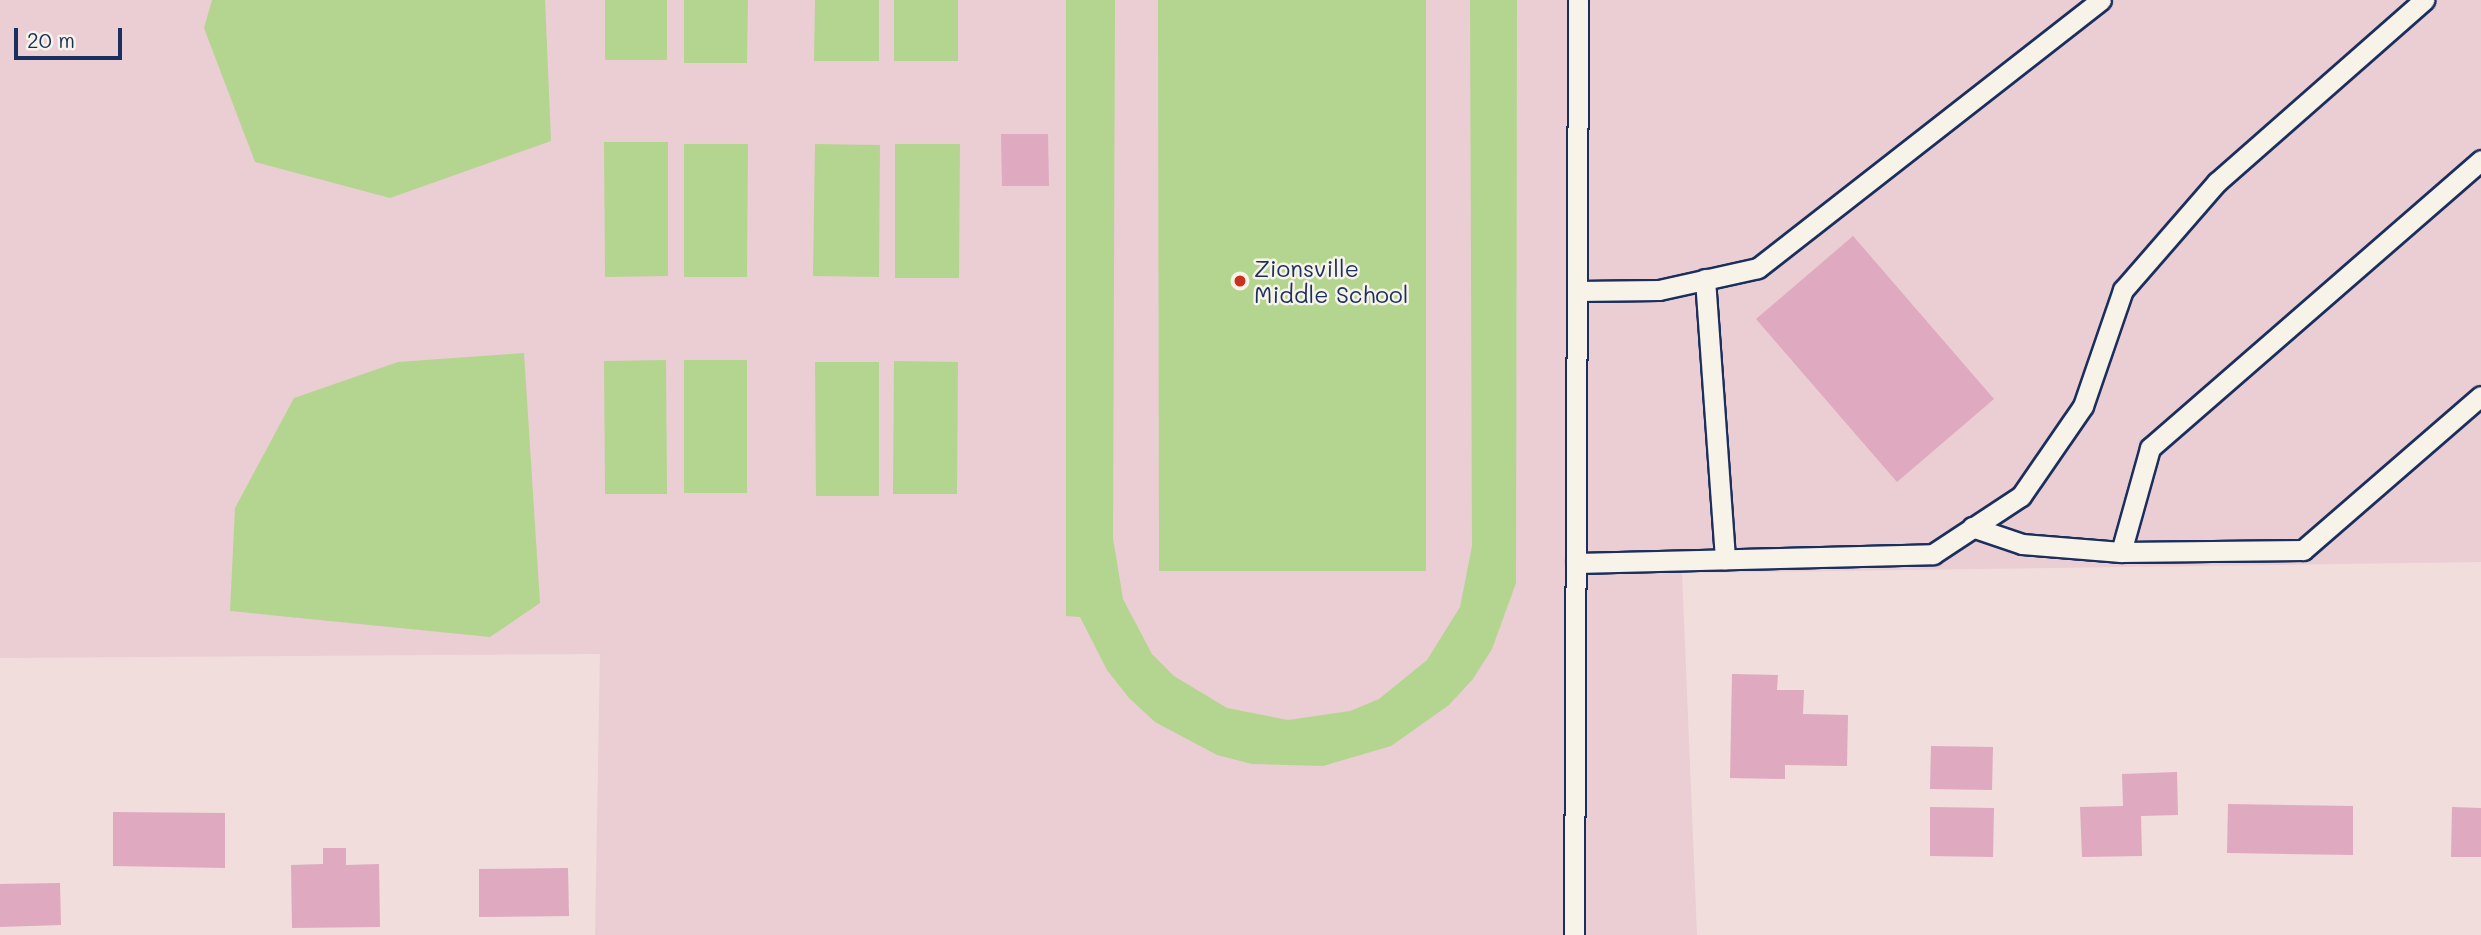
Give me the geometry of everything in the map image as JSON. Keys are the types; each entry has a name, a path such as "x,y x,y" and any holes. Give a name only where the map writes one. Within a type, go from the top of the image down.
{"lane":[{"path":"1574,935 1578,0"},
{"path":"1577,291 1659,290 1758,268 2101,0"},
{"path":"1576,563 1933,554 2021,496 2083,406 2123,290 2217,182 2424,0"},
{"path":"2121,552 2150,448 2481,160"},
{"path":"1705,279 1725,559"},
{"path":"1972,527 2022,544 2121,552 2303,550 2481,396"}],"shaded area":[{"name":"Zionsville Middle School","path":"0,0 2481,0 2481,562 1682,573 1697,935 595,935 600,654 0,658"}],"green space":[{"path":"212,0 545,0 551,141 390,198 255,162 204,28"},
{"path":"605,0 667,0 667,60 605,60"},
{"path":"684,0 748,0 747,63 684,63"},
{"path":"815,0 879,0 879,61 814,61"},
{"path":"894,0 958,0 958,61 894,61"},
{"path":"1066,0 1115,0 1113,538 1123,599 1152,654 1174,676 1227,708 1288,720 1350,711 1379,699 1427,660 1460,607 1472,546 1470,0 1517,0 1516,583 1492,649 1473,679 1449,705 1391,746 1323,766 1252,764 1217,755 1155,722 1129,698 1107,670 1080,617 1066,616"},
{"path":"1158,0 1426,0 1426,571 1159,571"},
{"path":"604,142 668,142 668,276 605,277"},
{"path":"684,144 748,144 747,277 684,277"},
{"path":"815,144 880,145 879,277 813,276"},
{"path":"895,144 960,144 959,278 895,278"},
{"path":"524,353 540,603 490,637 230,611 235,508 294,398 398,362"},
{"path":"666,360 667,494 605,494 604,361"},
{"path":"684,360 747,360 747,493 684,493"},
{"path":"894,361 958,362 957,494 893,494"},
{"path":"815,362 879,362 879,496 816,496"}],"building":[{"path":"1001,134 1048,134 1049,186 1002,186"},
{"path":"1853,236 1994,399 1897,482 1756,319"},
{"path":"1732,674 1778,675 1777,690 1804,690 1803,714 1848,715 1847,766 1785,765 1785,779 1730,778"},
{"path":"1931,746 1993,747 1992,790 1930,789"},
{"path":"2177,772 2178,815 2141,816 2142,856 2082,857 2080,807 2123,806 2122,774"},
{"path":"2228,804 2353,806 2353,855 2227,853"},
{"path":"1930,807 1994,808 1993,857 1930,856"},
{"path":"2452,807 2481,808 2481,857 2451,857"},
{"path":"113,812 225,813 225,868 113,866"},
{"path":"323,848 346,848 346,865 379,864 380,927 292,928 291,865 323,864"},
{"path":"568,868 569,916 479,917 479,869"},
{"path":"60,883 61,925 0,927 0,884"}],"place":[{"name":"Zionsville Middle School","path":"1240,281"}]}
